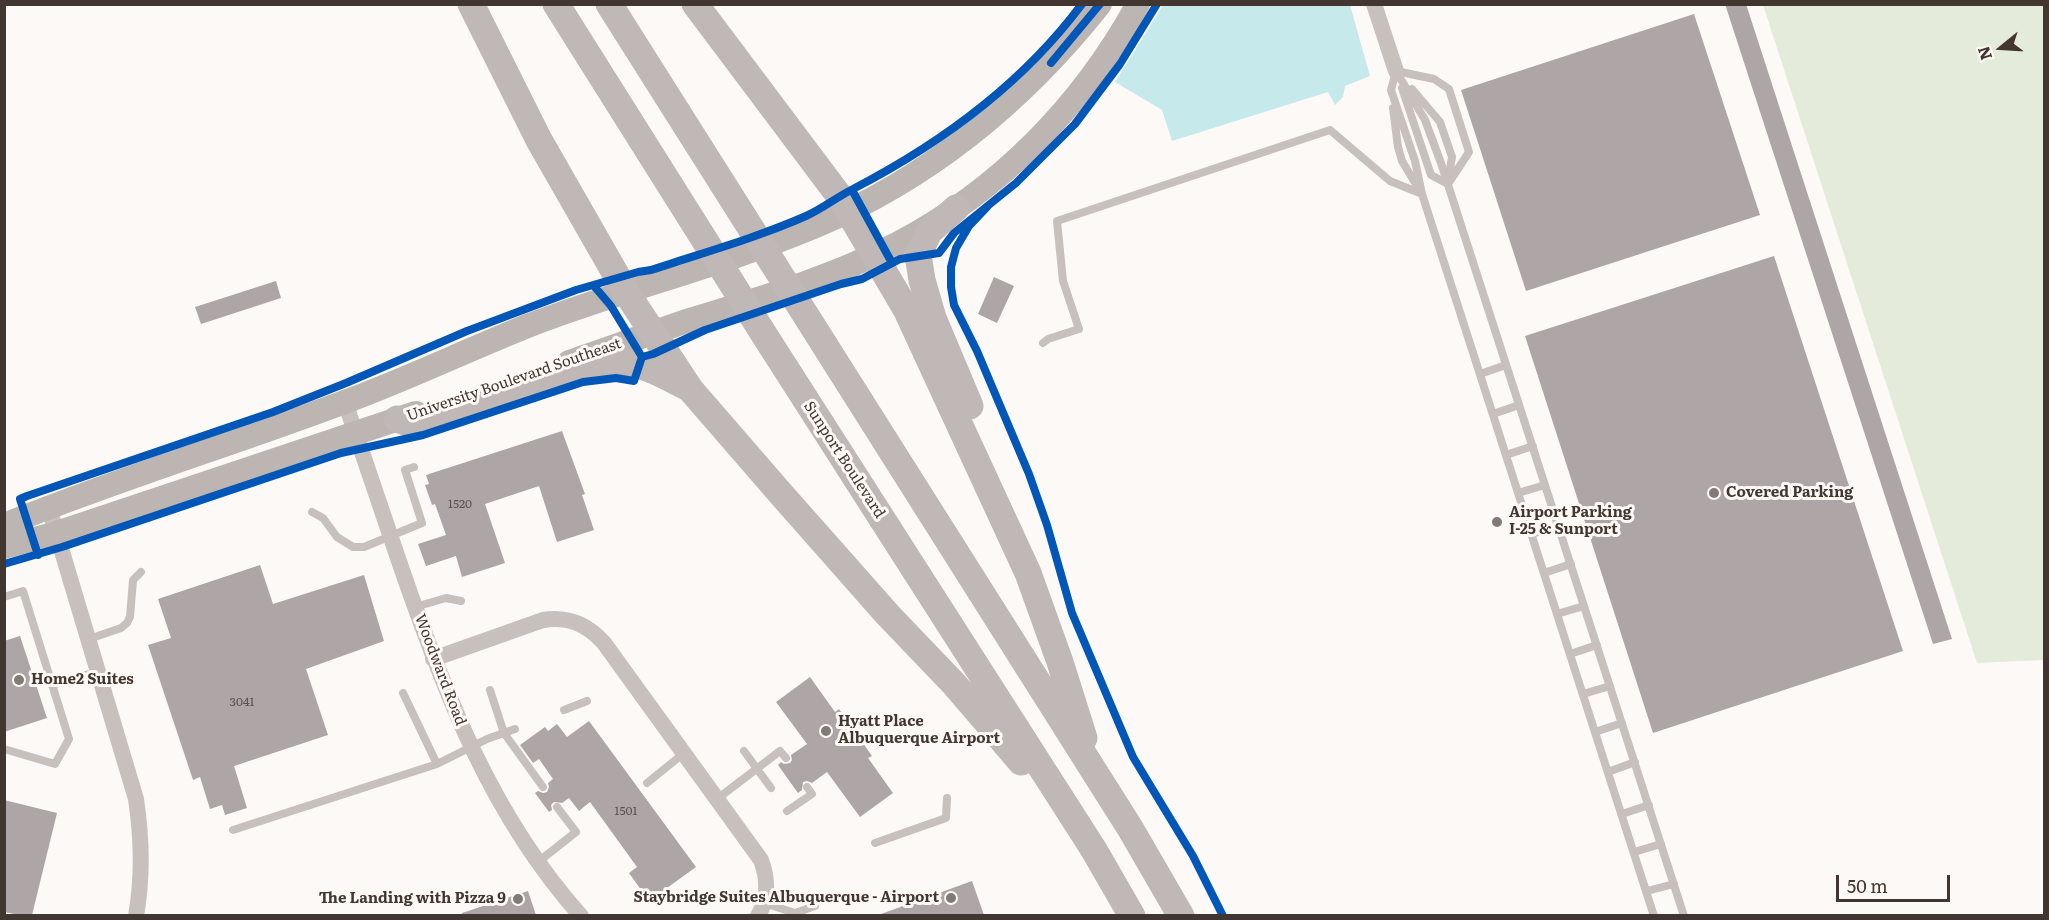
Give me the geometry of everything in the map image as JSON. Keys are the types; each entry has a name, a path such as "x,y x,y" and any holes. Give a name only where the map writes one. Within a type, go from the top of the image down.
{"main road":[{"path":"471,4 539,140 626,292 690,388 881,606 956,685 1094,850"},
{"name":"Sunport Boulevard","path":"556,4 1094,850 1132,915"},
{"path":"609,4 1155,869 1181,915"},
{"path":"695,4 849,210 907,311 1028,573 1060,662 1095,774"},
{"path":"4,525 345,402 531,325 782,239 849,210 918,172 979,128 1045,69 1100,4"},
{"name":"University Boulevard Southeast","path":"4,547 57,533 653,332 803,284 898,244 956,208 1011,166 1062,114 1107,56 1138,4"},
{"path":"956,208 929,232 923,242 918,255 922,279 933,318 1018,523 1028,573"},
{"path":"397,419 410,424 433,420 589,368 612,363 639,366 690,388"}],"street":[{"path":"1374,4 1396,71"},
{"name":"Woodward Road","path":"345,402 433,659 471,748 514,825 538,862 581,915"},
{"path":"49,508 130,776 139,815 142,871 136,915"},
{"path":"433,659 543,620 561,619 589,628 604,643 761,860 767,882 761,909"}],"lane":[{"path":"1396,71 1391,90 1415,161 1422,194 1654,915"},
{"path":"1396,71 1431,175 1448,184"},
{"path":"1396,71 1425,120 1448,184 1684,915"},
{"path":"1396,71 1434,79 1449,88 1469,152 1448,184"},
{"path":"1043,343 1048,339 1079,329 1063,282 1057,221 1330,130 1390,181 1422,194"},
{"path":"1480,374 1506,365"},
{"path":"1493,414 1519,405"},
{"path":"1506,455 1533,446"},
{"path":"312,512 323,518 337,537 353,547 364,547 422,523 405,470 414,467"},
{"path":"1518,493 1545,485"},
{"path":"1532,534 1558,526"},
{"path":"1544,573 1571,564"},
{"path":"89,639 121,628 127,623 130,617 133,580 141,572"},
{"path":"4,597 23,591 69,739 55,764 4,749"},
{"path":"415,607 446,598 461,601"},
{"path":"1557,614 1584,606"},
{"path":"1570,654 1597,645"},
{"path":"52,685 99,671"},
{"path":"1583,694 1610,686"},
{"path":"490,690 504,733 543,787"},
{"path":"402,693 437,764"},
{"path":"564,710 587,701"},
{"path":"1595,732 1622,723"},
{"path":"233,830 437,764 515,729"},
{"path":"744,751 771,788"},
{"path":"717,798 780,751 786,758"},
{"path":"647,783 684,753"},
{"path":"1608,772 1635,762"},
{"path":"788,811 812,794 807,787"},
{"path":"875,843 946,818 947,798"},
{"path":"1622,814 1648,805"},
{"path":"538,862 576,832 557,807"},
{"path":"1634,852 1661,844"},
{"path":"1647,891 1674,884"},
{"path":"761,909 795,914 815,906"}],"green space":[{"path":"1763,5 2044,5 2044,660 1977,663"}],"water":[{"path":"1164,4 1350,5 1370,76 1345,86 1343,97 1335,105 1328,92 1172,141 1162,110 1115,82"}],"building":[{"path":"1725,4 1746,4 1952,639 1933,644"},
{"path":"1694,14 1760,215 1526,291 1461,90"},
{"name":"Covered Parking","path":"1774,256 1903,651 1653,733 1525,336"},
{"path":"994,277 1014,286 997,323 978,314"},
{"path":"276,281 281,298 201,324 195,307"},
{"path":"562,431 585,494 582,495 594,530 557,542 539,486 485,504 505,563 462,577 456,556 426,566 418,544 446,535 435,504 432,505 425,485 429,484 426,475"},
{"path":"260,565 273,604 364,575 384,641 306,669 328,735 234,766 247,808 225,815 222,805 210,809 200,777 193,780 148,645 171,638 158,599"},
{"name":"Home2 Suites","path":"20,636 47,718 4,732 4,641"},
{"name":"Hyatt Place Albuquerque Airport","path":"810,677 835,712 839,709 872,756 868,758 893,793 860,817 827,772 812,783 803,782 802,790 798,793 778,765 781,762 790,763 791,755 807,744 776,702"},
{"path":"589,721 696,867 649,901 629,873 637,867 590,802 579,811 569,798 562,803 554,802 549,812 535,793 547,792 548,783 553,779 539,759 533,763 520,745 545,727 548,731 557,724 567,737"},
{"path":"4,800 57,813 32,915 4,912"},
{"name":"Staybridge Suites Albuquerque - Airport","path":"972,881 984,915 881,915 881,914"},
{"name":"The Landing with Pizza 9","path":"528,891 536,915 462,915 462,913"}],"cycle path":[{"path":"38,555 20,499 273,412 467,331 576,290 651,270 729,245 812,213 917,152 978,109 1034,60 1082,4"},
{"path":"1051,63 1100,4"},
{"path":"594,286 611,306 642,357 705,330 862,279 900,259 939,253 954,233 1016,183 1075,124 1120,64 1157,4"},
{"path":"852,190 892,263"},
{"path":"987,207 969,226 956,248 951,267 954,305 977,351 1029,474 1047,525 1072,613 1133,757 1193,856 1223,916"},
{"path":"4,564 62,547 341,453 423,435 583,382 616,378 634,381 642,357"}],"place":[{"name":"Covered Parking","path":"1714,493"},
{"name":"Airport Parking I-25 & Sunport","path":"1497,522"},
{"name":"Home2 Suites","path":"19,680"},
{"name":"Hyatt Place Albuquerque Airport","path":"826,731"},
{"name":"Staybridge Suites Albuquerque - Airport","path":"951,898"},
{"name":"The Landing with Pizza 9","path":"518,899"}]}
